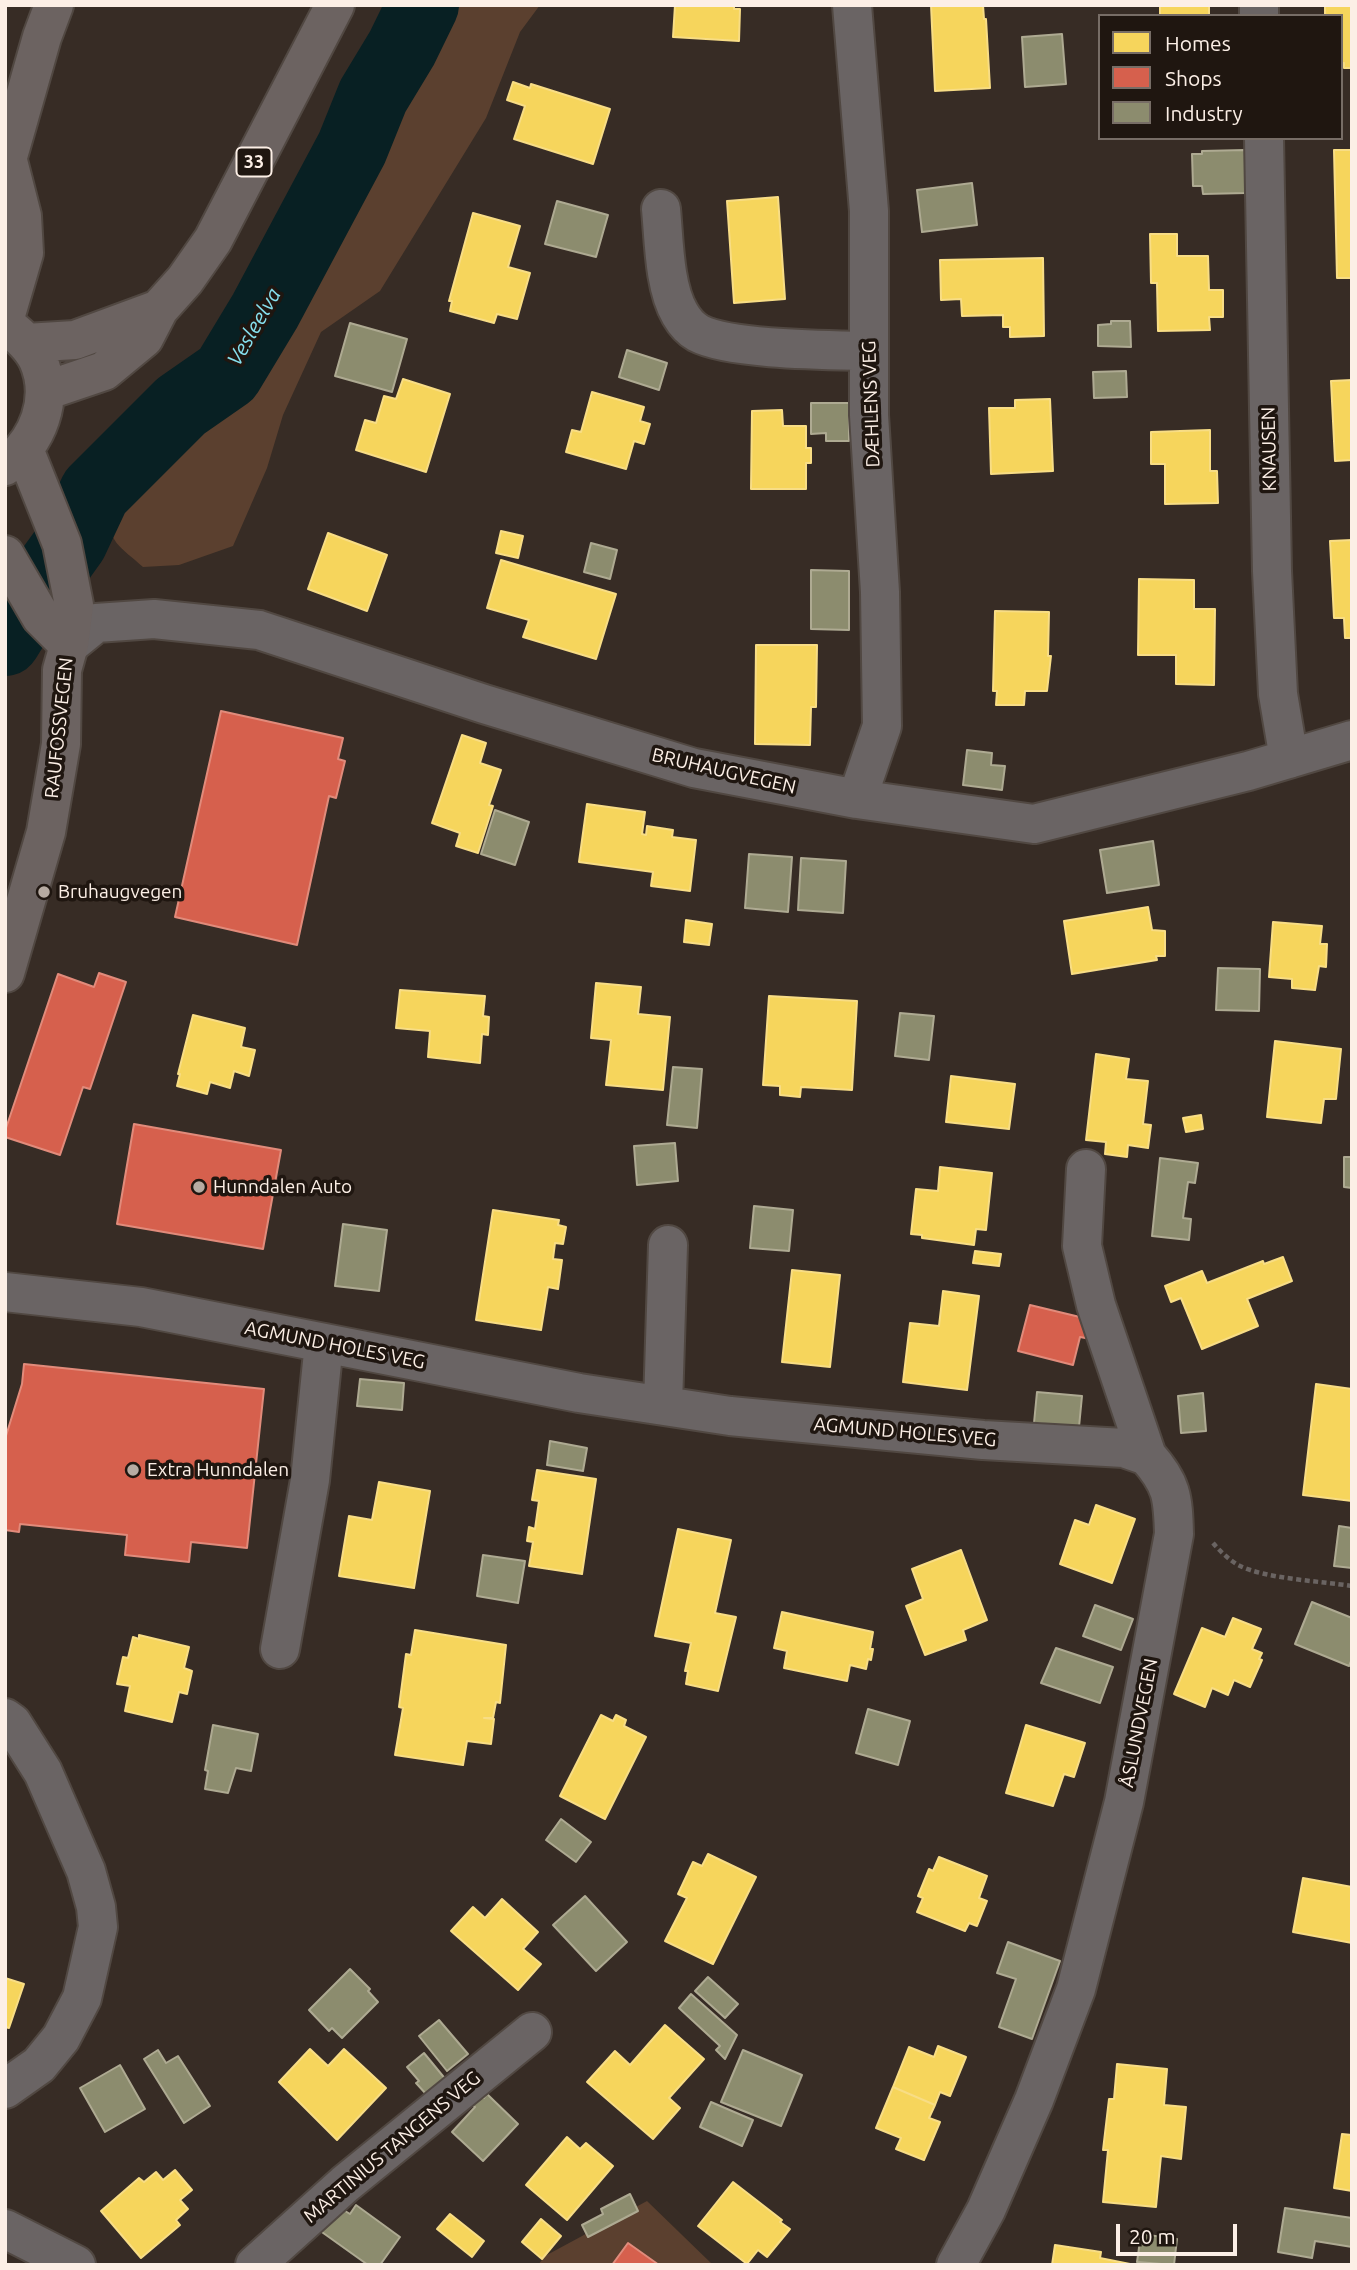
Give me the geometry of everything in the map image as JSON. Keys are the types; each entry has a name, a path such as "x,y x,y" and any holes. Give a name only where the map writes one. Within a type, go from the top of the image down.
{"main road":[{"path":"15,457 40,422 45,391 38,360 12,328 24,253 22,216 6,164 42,37 54,5"},
{"name":"33","path":"45,391 104,371 144,338 159,309 185,280 214,240 335,5"},
{"name":"33","path":"12,328 75,340 159,309"},
{"name":"RAUFOSSVEGEN","path":"5,973 46,832 61,744 62,670 75,605 62,544 15,457"},
{"name":"RAUFOSSVEGEN","path":"5,555 41,617 69,645"}],"street":[{"name":"DÆHLENS VEG","path":"852,5 869,211 869,415 880,592 882,726 857,799"},
{"name":"KNAUSEN","path":"1264,140 1272,571 1278,694 1289,759"},
{"path":"661,209 671,293 680,313 698,333 742,344 869,351"},
{"name":"BRUHAUGVEGEN","path":"69,645 96,623 153,619 259,630 484,704 694,768 857,799 1034,824 1248,771 1352,740"},
{"name":"ÅSLUNDVEGEN","path":"956,2265 986,2210 1034,2100 1076,1989 1124,1802 1174,1534 1173,1500 1164,1474 1147,1456 1096,1305 1082,1246 1086,1168"},
{"path":"663,1405 668,1245"},
{"name":"AGMUND HOLES VEG","path":"5,1292 141,1307 579,1394 730,1416 982,1440 1124,1448 1147,1456"},
{"path":"280,1649 310,1480 324,1343"},
{"path":"5,1718 12,1723 43,1772 86,1871 96,1907 97,1927 82,1998 61,2038 39,2066 5,2089"},
{"name":"MARTINIUS TANGENS VEG","path":"255,2265 345,2184 532,2032"},
{"path":"5,2229 76,2265"}],"path":[{"path":"1173,1500 1226,1558 1240,1566 1267,1574 1352,1586"}],"shaded area":[{"path":"452,5 540,5 520,32 486,118 380,291 321,332 283,415 267,468 233,546 179,565 143,567 122,549 113,537 109,509 193,437 355,188 379,138 420,76"},
{"path":"647,2201 713,2265 538,2265 545,2256"}],"building: Homes":[{"path":"675,5 734,5 734,9 740,9 739,41 673,37"},
{"path":"931,5 983,5 990,88 935,91"},
{"path":"1160,5 1209,5 1209,14 1160,14"},
{"path":"1325,5 1352,5 1352,68 1344,68 1343,63 1343,14 1325,14"},
{"path":"513,82 530,88 531,84 610,109 593,164 514,139 525,106 507,100"},
{"path":"1334,150 1352,150 1352,278 1337,278"},
{"path":"778,197 785,299 734,303 727,201"},
{"path":"473,213 520,226 508,267 530,273 517,319 497,314 494,323 450,311 452,301 449,301"},
{"path":"1150,234 1177,234 1177,256 1208,256 1209,290 1223,290 1223,317 1209,317 1210,330 1158,331 1157,283 1151,283"},
{"path":"1043,258 1044,336 1010,337 1010,327 1003,327 1003,315 962,316 961,299 941,300 940,260"},
{"path":"403,379 450,394 426,472 356,450 365,420 376,423 384,396 396,399"},
{"path":"1352,380 1352,460 1335,461 1331,381"},
{"path":"592,392 644,407 640,421 650,424 644,444 634,441 626,469 566,452 572,430 581,432"},
{"path":"1050,399 1053,471 991,474 989,408 1015,408 1015,400"},
{"path":"782,410 783,426 806,426 806,448 811,448 811,463 806,463 806,489 751,489 752,411"},
{"path":"1210,430 1210,471 1217,471 1218,503 1165,504 1165,464 1151,464 1151,432"},
{"path":"501,531 523,536 518,558 496,553"},
{"path":"328,533 387,555 367,611 308,589"},
{"path":"1352,540 1352,638 1345,638 1344,618 1334,618 1330,541"},
{"path":"501,560 616,594 596,659 523,637 529,620 487,608"},
{"path":"1139,579 1194,580 1194,609 1215,609 1214,685 1176,684 1176,655 1138,655"},
{"path":"995,611 1049,612 1048,656 1051,656 1047,691 1025,691 1024,705 996,705 997,691 993,691"},
{"path":"756,645 817,645 816,707 811,707 810,745 755,744"},
{"path":"462,735 486,743 480,763 501,770 489,805 493,806 478,853 456,846 460,833 432,823"},
{"path":"587,804 645,812 642,834 646,835 647,826 673,830 672,837 696,840 690,891 651,886 653,872 579,862"},
{"path":"1148,907 1152,930 1165,931 1165,956 1156,956 1157,960 1072,974 1064,921"},
{"path":"686,920 712,924 709,945 684,942"},
{"path":"1273,922 1322,926 1320,944 1327,944 1326,967 1319,966 1315,990 1292,988 1292,979 1269,977"},
{"path":"596,983 641,987 638,1014 670,1017 663,1090 606,1085 611,1040 591,1038"},
{"path":"400,990 485,996 483,1016 489,1017 488,1035 482,1034 480,1063 428,1057 430,1031 396,1028"},
{"path":"769,996 857,1001 852,1090 801,1087 800,1097 780,1095 780,1086 763,1085"},
{"path":"193,1015 245,1028 241,1047 255,1050 249,1076 234,1071 230,1088 210,1082 207,1094 177,1086"},
{"path":"1275,1041 1341,1049 1336,1099 1324,1099 1321,1123 1267,1117"},
{"path":"1096,1054 1129,1059 1126,1079 1148,1081 1143,1124 1151,1125 1148,1148 1128,1145 1127,1157 1105,1154 1106,1142 1086,1140"},
{"path":"951,1076 1015,1084 1009,1129 946,1122"},
{"path":"1201,1115 1203,1129 1186,1132 1183,1118"},
{"path":"940,1167 992,1173 986,1230 976,1229 974,1245 911,1234 916,1189 938,1191"},
{"path":"493,1210 559,1220 558,1225 566,1227 563,1244 555,1243 553,1259 562,1260 558,1289 548,1287 541,1330 476,1320"},
{"path":"975,1251 1001,1254 999,1266 973,1263"},
{"path":"1283,1257 1292,1281 1247,1299 1258,1326 1202,1349 1181,1298 1171,1302 1165,1286 1202,1271 1207,1283 1263,1261 1264,1264"},
{"path":"792,1270 840,1275 830,1367 782,1362"},
{"path":"943,1291 979,1296 967,1390 903,1382 910,1323 939,1326"},
{"path":"1316,1384 1352,1389 1352,1501 1303,1495"},
{"path":"537,1470 596,1479 582,1574 529,1566 533,1542 527,1541 529,1527 535,1529 539,1501 532,1500"},
{"path":"379,1482 430,1491 414,1588 339,1576 349,1516 372,1520"},
{"path":"1096,1505 1135,1519 1112,1583 1060,1564 1075,1520 1089,1525"},
{"path":"678,1529 731,1540 715,1613 736,1617 718,1691 686,1684 688,1671 685,1671 691,1643 655,1636"},
{"path":"961,1550 987,1620 963,1630 966,1640 925,1655 906,1606 923,1599 912,1569"},
{"path":"782,1612 873,1632 871,1660 868,1659 866,1669 850,1665 847,1681 784,1668 787,1651 774,1648"},
{"path":"1233,1618 1261,1629 1252,1649 1262,1653 1259,1659 1262,1660 1250,1687 1234,1680 1228,1695 1212,1688 1205,1707 1174,1694 1202,1628 1225,1637"},
{"path":"415,1630 506,1645 500,1703 496,1702 493,1718 484,1718 494,1719 491,1744 467,1741 463,1765 395,1755 403,1708 399,1707 406,1654 411,1655"},
{"path":"139,1635 189,1647 184,1668 192,1671 187,1694 179,1692 172,1722 125,1711 130,1686 117,1684 123,1657 128,1658 133,1637 139,1639"},
{"path":"601,1715 613,1721 616,1715 626,1720 624,1726 646,1737 605,1819 560,1796"},
{"path":"1026,1725 1085,1743 1074,1777 1064,1774 1053,1806 1006,1793"},
{"path":"708,1854 756,1877 713,1964 665,1941 687,1898 678,1894 693,1862 702,1866"},
{"path":"939,1857 987,1876 979,1898 987,1901 977,1926 969,1923 965,1931 917,1912 923,1898 918,1896 929,1869 933,1871"},
{"path":"1303,1878 1352,1887 1352,1943 1293,1932"},
{"path":"502,1899 538,1932 523,1949 541,1964 518,1990 451,1931 473,1907 485,1918"},
{"path":"5,1978 24,1984 9,2028 5,2027"},
{"path":"665,2025 704,2059 669,2098 680,2108 653,2139 587,2082 615,2051 630,2065"},
{"path":"938,2046 966,2057 950,2096 940,2092 935,2105 893,2087 909,2047 934,2057"},
{"path":"310,2049 328,2066 344,2049 386,2088 337,2140 279,2082"},
{"path":"1117,2064 1167,2069 1164,2105 1186,2107 1181,2159 1161,2156 1156,2207 1103,2202 1108,2150 1103,2150 1109,2099 1114,2099"},
{"path":"893,2087 935,2105 929,2118 940,2122 924,2160 896,2149 901,2138 876,2128"},
{"path":"1342,2134 1352,2135 1352,2191 1334,2188"},
{"path":"567,2137 580,2149 586,2143 613,2166 567,2220 526,2185"},
{"path":"175,2170 192,2190 180,2200 188,2209 176,2220 180,2225 141,2258 101,2211 139,2178 144,2182 156,2172 163,2180"},
{"path":"733,2182 790,2229 767,2257 758,2250 747,2264 698,2226"},
{"path":"450,2214 484,2241 472,2257 437,2229"},
{"path":"541,2219 561,2236 542,2259 522,2242"},
{"path":"1055,2245 1101,2252 1100,2258 1135,2265 1052,2265"}],"building: Shops":[{"path":"221,711 343,738 338,759 345,761 336,798 329,796 297,945 175,917"},
{"path":"99,973 126,982 90,1089 83,1087 60,1155 5,1137 58,974 94,987"},
{"name":"Hunndalen Auto","path":"134,1124 281,1150 263,1249 117,1224"},
{"path":"1030,1305 1084,1318 1096,1340 1080,1337 1073,1365 1018,1351"},
{"path":"24,1364 264,1389 247,1548 191,1542 189,1562 125,1555 127,1535 20,1524 19,1532 5,1530 5,1439 22,1384"},
{"path":"628,2243 659,2265 612,2265"}],"building: Industry":[{"path":"1062,34 1066,84 1025,87 1022,37"},
{"path":"1245,150 1246,193 1203,194 1202,186 1193,186 1192,154 1202,154 1202,151"},
{"path":"972,183 977,225 922,232 917,190"},
{"path":"557,201 608,215 596,257 545,244"},
{"path":"1111,321 1130,321 1131,347 1098,346 1098,325 1111,324"},
{"path":"350,323 407,339 392,392 335,376"},
{"path":"627,350 667,363 659,390 619,377"},
{"path":"1126,371 1127,397 1094,398 1093,372"},
{"path":"811,403 849,403 849,441 826,441 826,433 811,434"},
{"path":"591,543 617,550 610,579 584,572"},
{"path":"811,570 849,571 849,630 811,629"},
{"path":"967,750 992,753 991,765 1005,766 1002,790 963,785"},
{"path":"495,810 529,822 515,865 481,854"},
{"path":"1153,841 1159,885 1107,893 1100,850"},
{"path":"749,854 792,857 788,912 745,908"},
{"path":"801,858 846,861 843,913 798,910"},
{"path":"1218,968 1260,969 1259,1011 1216,1010"},
{"path":"900,1013 934,1016 929,1060 895,1056"},
{"path":"673,1067 702,1069 697,1128 667,1125"},
{"path":"675,1143 678,1181 637,1185 634,1146"},
{"path":"1344,1157 1352,1157 1352,1188 1344,1187"},
{"path":"1160,1158 1198,1163 1195,1183 1188,1182 1183,1218 1191,1219 1189,1240 1152,1236"},
{"path":"754,1206 793,1210 789,1251 750,1248"},
{"path":"343,1224 387,1230 379,1291 335,1286"},
{"path":"360,1379 404,1383 402,1410 357,1406"},
{"path":"1037,1392 1082,1396 1079,1427 1034,1423"},
{"path":"1203,1393 1206,1431 1181,1433 1178,1396"},
{"path":"550,1441 587,1448 583,1471 547,1465"},
{"path":"1339,1526 1352,1528 1352,1568 1334,1566"},
{"path":"483,1555 525,1561 518,1603 477,1596"},
{"path":"1312,1602 1352,1618 1352,1659 1349,1666 1295,1644"},
{"path":"1095,1605 1133,1619 1121,1650 1083,1636"},
{"path":"1056,1648 1113,1667 1100,1703 1041,1683"},
{"path":"868,1709 910,1721 898,1765 856,1753"},
{"path":"213,1725 258,1734 251,1771 236,1768 228,1793 205,1789 208,1771 205,1770"},
{"path":"561,1819 591,1842 576,1862 546,1840"},
{"path":"585,1896 627,1942 596,1971 553,1925"},
{"path":"1008,1942 1060,1961 1032,2039 999,2027 1016,1979 997,1973"},
{"path":"350,1969 370,1989 368,1991 378,2002 342,2038 332,2028 329,2031 309,2010"},
{"path":"708,1977 738,2004 725,2018 695,1991"},
{"path":"691,1994 737,2035 725,2059 716,2050 720,2046 679,2008"},
{"path":"439,2020 468,2054 447,2071 419,2036"},
{"path":"158,2050 166,2063 178,2056 210,2106 184,2123 144,2059"},
{"path":"743,2050 802,2075 781,2126 721,2102"},
{"path":"424,2053 447,2081 426,2094 407,2067"},
{"path":"120,2065 145,2109 105,2132 80,2088"},
{"path":"487,2094 518,2124 483,2161 452,2132 475,2107 472,2105 481,2095 484,2098"},
{"path":"711,2102 753,2120 742,2146 700,2127"},
{"path":"630,2194 638,2211 588,2237 582,2225 603,2214 601,2209"},
{"path":"356,2205 400,2237 380,2265 368,2265 319,2230 337,2206 350,2214"},
{"path":"1285,2208 1352,2218 1352,2247 1315,2241 1312,2258 1278,2252"},
{"path":"1141,2234 1177,2239 1174,2265 1137,2262"}],"waterway":[{"name":"Vesleelva","path":"5,640 72,541 95,492 181,406 227,374 265,311 352,148 373,96 402,48 423,5"}],"place":[{"name":"Bruhaugvegen","path":"44,892"},
{"name":"Hunndalen Auto","path":"199,1187"},
{"name":"Extra Hunndalen","path":"133,1470"}]}
